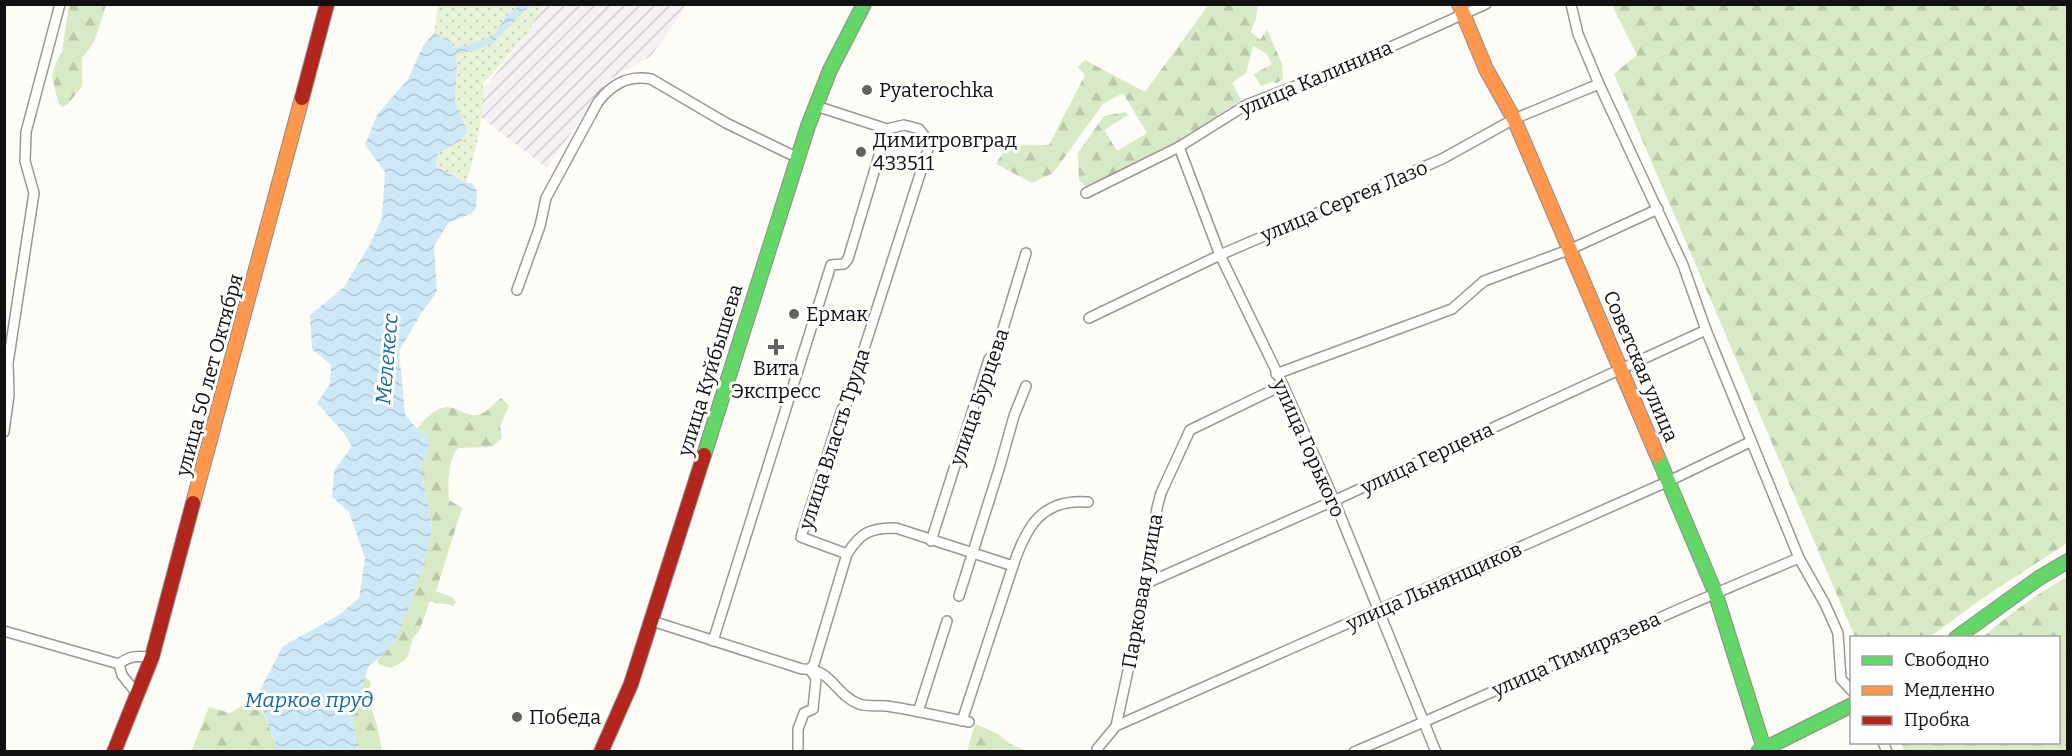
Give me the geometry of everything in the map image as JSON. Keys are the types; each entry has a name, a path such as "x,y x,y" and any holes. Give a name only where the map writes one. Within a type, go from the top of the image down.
{"main road":[{"name":"улица 50 лет Октября","path":"114,752 152,657 327,4"},
{"name":"улица Куйбышева","path":"601,752 631,684 652,621 816,106 830,70 864,4"},
{"name":"Советская улица","path":"1461,9 1486,69 1514,119 1571,249 1715,592 1762,751"},
{"path":"1959,636 2039,578 2067,561"},
{"path":"1762,751 1850,706"}],"street":[{"path":"4,432 9,395 8,363 34,193 25,161 26,132 60,4"},
{"name":"улица Калинина","path":"1086,193 1179,147 1246,105 1356,63 1461,9 1486,4"},
{"path":"1571,4 1578,34 1683,265 1706,330 1798,558 1825,604 1838,633 1841,679 1850,690"},
{"path":"517,290 540,226 546,198 598,102 608,89 621,81 638,77 651,79 726,123 798,158"},
{"name":"улица Сергея Лазо","path":"1089,318 1220,255 1442,159 1514,119 1599,84"},
{"path":"713,641 831,265 844,264 848,259 887,129 816,106"},
{"name":"улица Власть Труда","path":"847,554 801,537 842,409 850,394 930,143 919,129 904,125 887,129"},
{"name":"улица Горького","path":"1179,147 1220,255 1283,385 1334,500 1436,752"},
{"path":"1276,374 1452,309 1484,281 1571,249 1658,208"},
{"name":"улица Бурцева","path":"931,541 989,359 996,352 1026,253"},
{"name":"улица Герцена","path":"1147,582 1334,500 1706,330"},
{"name":"Парковая улица","path":"1098,752 1097,749 1116,726 1147,582 1159,501 1190,430 1283,385"},
{"name":"улица Бурцева","path":"959,596 1014,416 1026,386"},
{"name":"улица Льнянщиков","path":"1116,726 1669,481 1750,442"},
{"path":"652,621 826,675 843,694 860,705 885,706 965,721 1013,567 1026,536 1044,512 1070,501 1088,502"},
{"path":"810,669 814,664 847,554 861,535 878,528 896,528 1013,567"},
{"name":"улица Тимирязева","path":"1354,752 1715,592 1798,558"},
{"path":"918,712 948,621"},
{"path":"4,631 120,664"},
{"path":"120,664 125,659 136,655 152,657"},
{"path":"120,664 122,675 138,695"},
{"path":"798,752 798,729 804,712 813,709 816,679 810,669"}],"shaded area":[{"path":"541,5 685,5 651,56 607,81 547,168 469,108 528,33"}],"green space":[{"path":"1209,4 1258,5 1251,32 1260,40 1267,29 1282,64 1283,79 1277,83 1271,82 1261,86 1254,74 1272,64 1266,53 1253,46 1246,73 1232,83 1241,100 1175,144 1088,187 1079,181 1078,153 1104,116 1126,112 1128,115 1104,130 1117,151 1147,133 1123,93 1103,104 1053,173 1032,183 996,164 1006,151 1012,148 1025,145 1049,145 1085,75 1078,67 1085,60 1145,92"},
{"path":"69,5 106,5 94,42 82,58 82,86 68,104 62,107 58,102 52,76 62,52"},
{"path":"438,5 541,5 528,33 483,84 479,134 466,183 436,166 438,153 462,140 467,131 455,102 457,64 451,41 434,33"},
{"path":"1612,5 2067,5 2067,543 1980,600 1931,636 1855,636 1614,74 1637,55"},
{"path":"501,398 509,406 500,426 502,438 492,447 458,448 450,466 449,500 462,508 436,591 452,597 456,602 453,606 430,601 419,631 413,638 408,656 391,668 380,665 377,660 395,643 432,528 421,467 429,447 425,434 417,429 439,409 447,407 475,415 485,412"},
{"path":"2067,577 2067,751 1904,751 1901,744 2060,744 2060,636 1984,636 2045,590"},
{"path":"365,677 371,682 368,699 377,725 382,751 358,751 353,720"},
{"path":"251,700 258,701 279,751 191,752 209,707 230,713"},
{"path":"975,724 998,734 1010,744 1027,751 967,751"}],"water":[{"name":"Марков пруд","path":"520,4 529,5 493,43 474,51 455,54 457,64 455,102 467,131 462,140 438,153 436,166 466,183 472,183 477,191 476,208 471,214 449,222 434,246 437,292 399,351 405,414 415,427 425,434 429,447 421,467 432,528 423,567 395,643 368,667 353,720 358,751 279,751 257,696 283,646 339,615 359,598 365,558 349,512 332,497 334,471 352,446 343,432 317,403 330,384 331,365 312,349 310,315 344,287 369,246 382,218 385,172 365,145 377,115 408,79 423,46 434,33 451,41 453,48 474,44 495,34 505,18"}],"traffic: fast":[{"path":"704,455 808,126 830,70 864,4"},
{"path":"1657,455 1715,592 1765,752"},
{"path":"1959,636 2039,578 2068,561"},
{"path":"1758,752 1850,706"}],"traffic: slow":[{"path":"1459,4 1486,69 1514,119 1657,455"},
{"path":"193,503 302,98"}],"traffic: jam":[{"path":"302,98 327,4"},
{"path":"601,752 631,684 704,455"},
{"path":"114,752 152,657 193,503"}],"place":[{"name":"Pyaterochka","path":"867,90"},
{"name":"Димитровград 433511","path":"861,152"},
{"name":"Ермак","path":"794,314"},
{"name":"Вита Экспресс","path":"776,347"},
{"name":"Победа","path":"517,717"}],"water label":[{"name":"Мелекесс","path":"387,359"}]}
